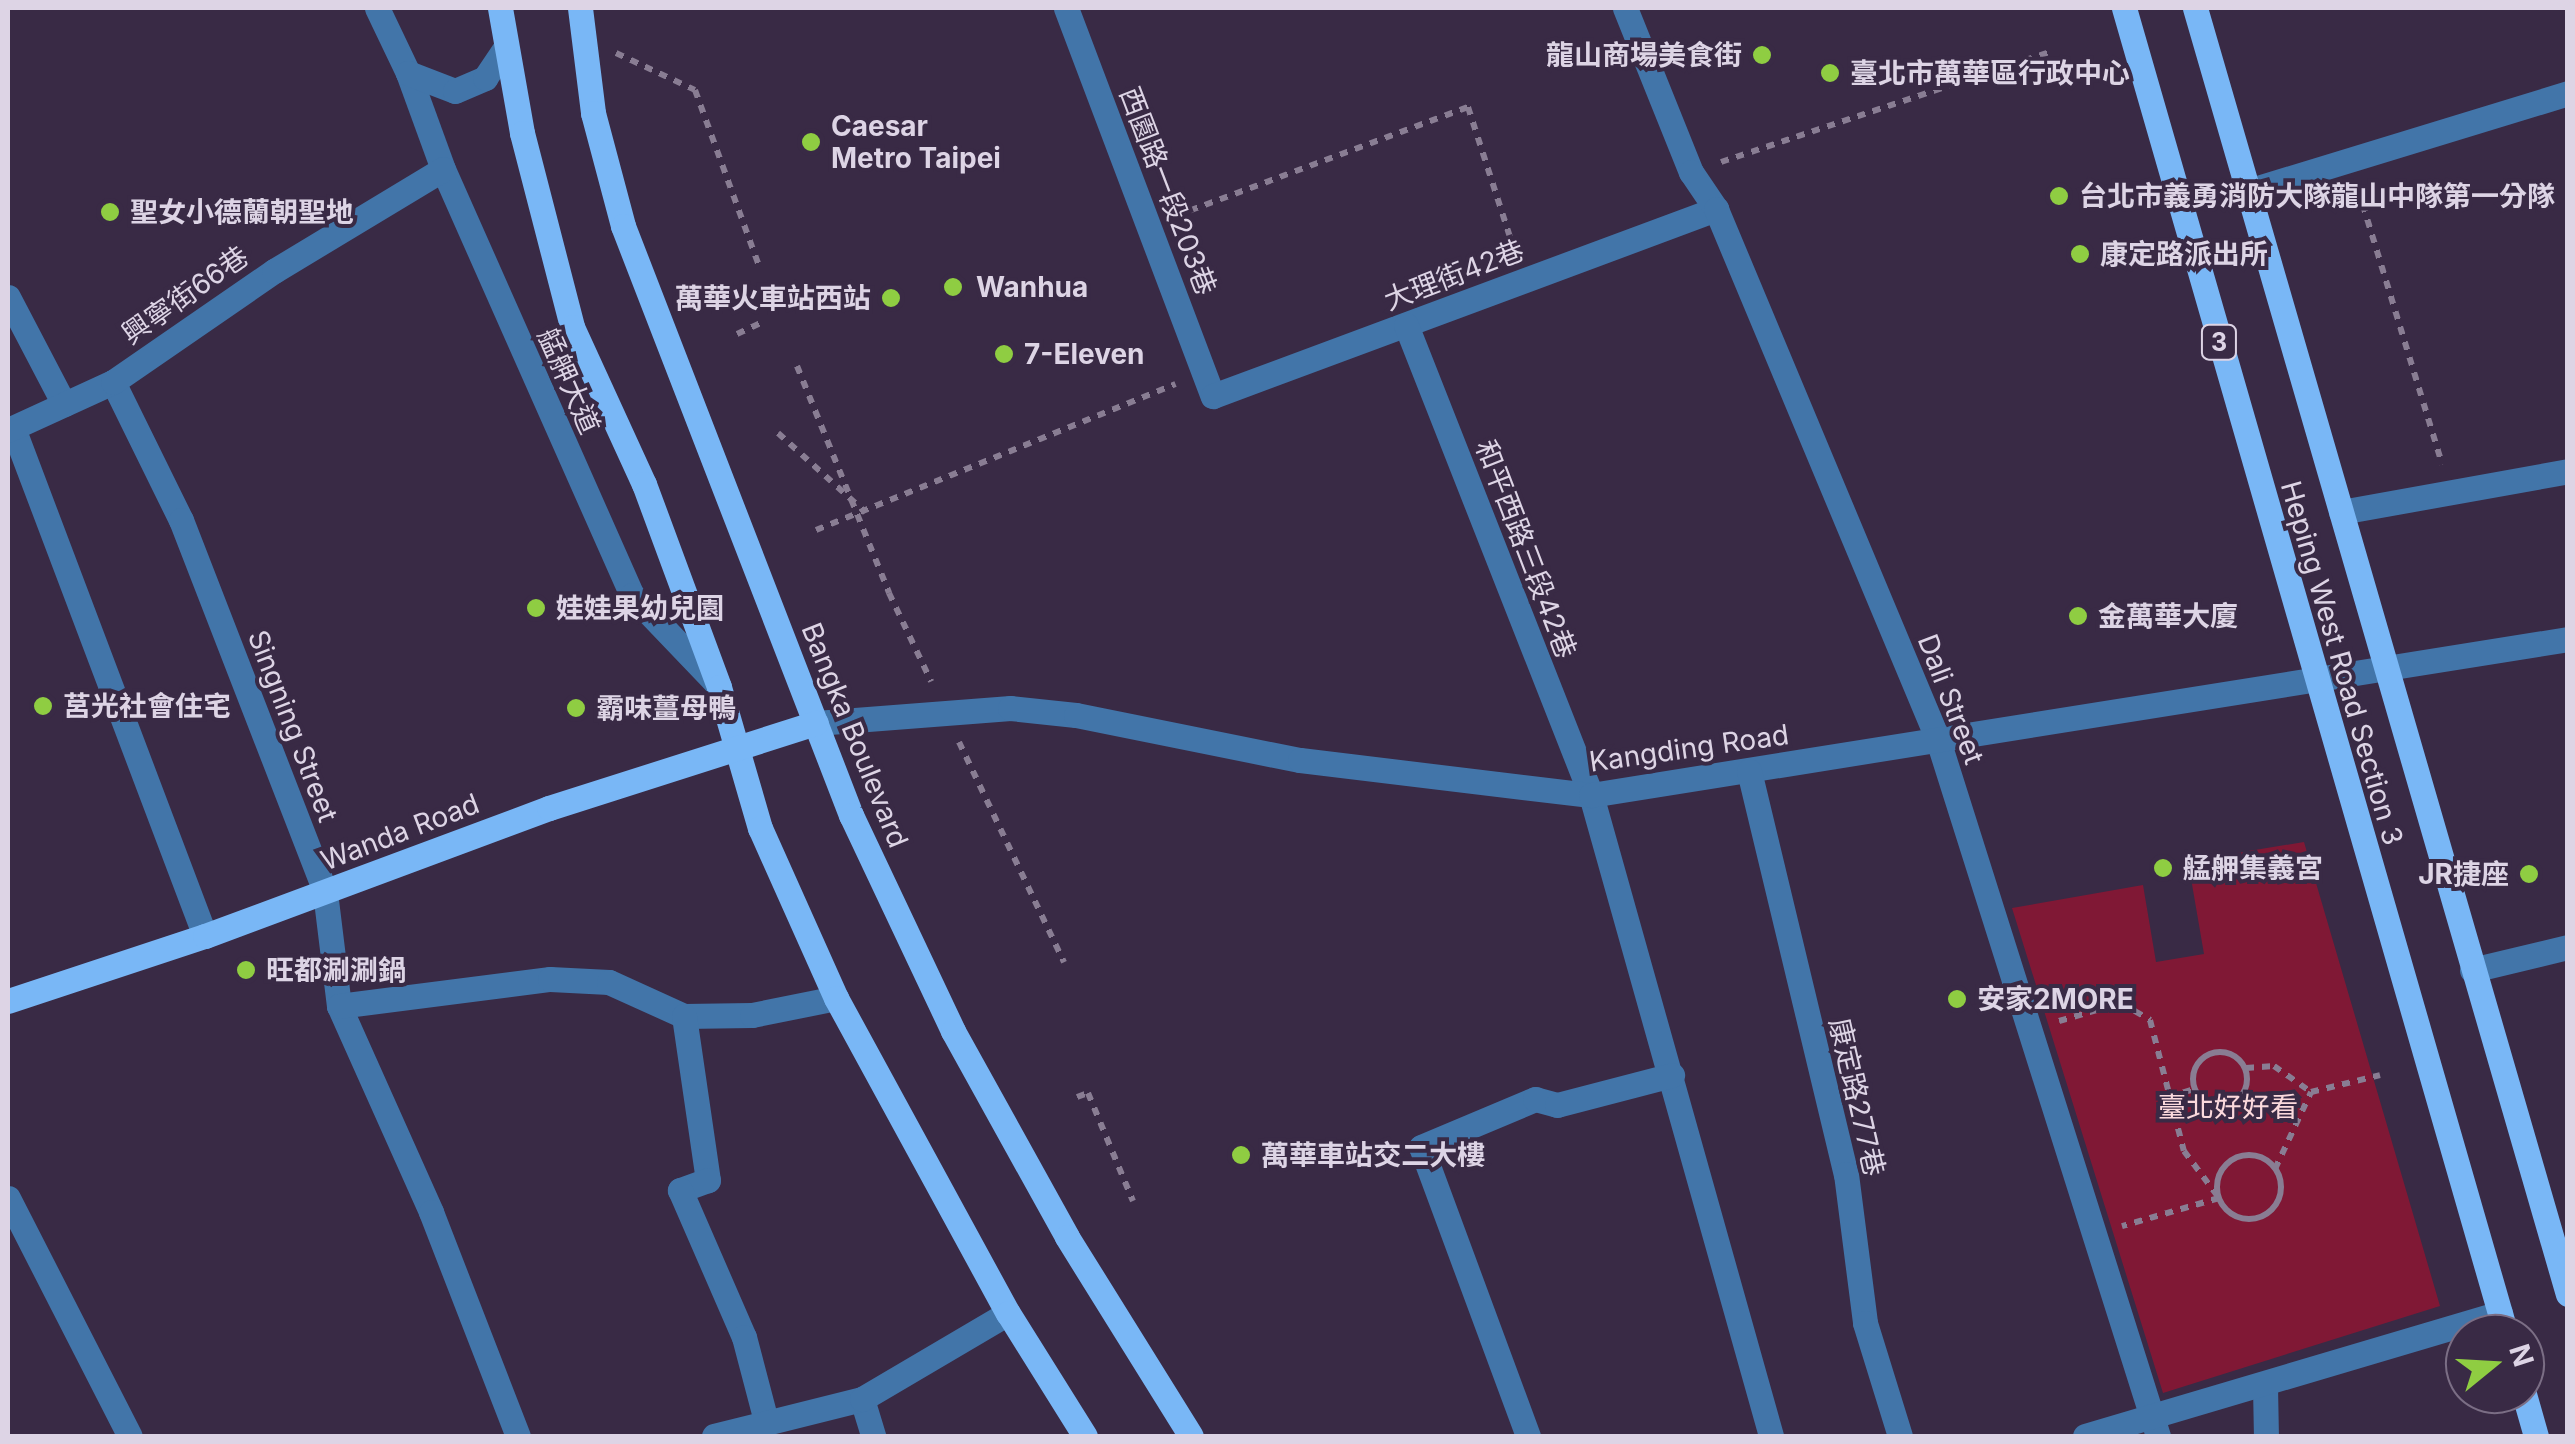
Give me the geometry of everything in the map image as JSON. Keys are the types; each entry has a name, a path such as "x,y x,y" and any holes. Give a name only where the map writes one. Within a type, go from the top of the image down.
{"main road":[{"path":"500,8 522,134 572,326 644,484 720,687 760,828 836,998 1008,1313 1085,1436"},
{"name":"Bangka Boulevard","path":"580,8 594,113 623,226 851,815 953,1031 1068,1237 1191,1436"},
{"name":"Heping West Road Section 3","path":"2124,8 2500,1314"},
{"name":"Heping West Road Section 3","path":"2196,8 2472,970 2561,1251 2568,1294"},
{"name":"Wanda Road","path":"8,1000 205,936 549,808 816,723"}],"street":[{"name":"艋舺大道","path":"378,8 408,72 443,170 632,595 720,687"},
{"name":"西園路一段203巷","path":"1066,8 1208,384"},
{"name":"Dali Street","path":"1625,8 1691,172 1744,257 1938,740 2155,1427"},
{"path":"408,72 455,91 486,78 506,46"},
{"path":"2248,191 2568,93"},
{"name":"興寧街66巷","path":"10,429 113,382 274,270 443,170"},
{"name":"大理街42巷","path":"1208,384 1406,325 1716,209"},
{"path":"8,298 64,404"},
{"name":"和平西路三段42巷","path":"1406,325 1591,794 1771,1436"},
{"name":"Singning Street","path":"113,382 181,520 325,892 339,1006 432,1212 518,1436"},
{"path":"10,429 205,936"},
{"path":"2341,512 2568,471"},
{"name":"Kangding Road","path":"816,723 1010,708 1076,715 1300,760 1591,794 2230,696 2383,665 2568,639"},
{"name":"康定路277巷","path":"1749,771 1846,1174 1866,1323 1900,1436"},
{"path":"2472,970 2568,947"},
{"path":"339,1006 550,979 608,982 684,1016 752,1015 836,998"},
{"path":"684,1016 708,1180 680,1190 744,1338 766,1421"},
{"path":"1528,1436 1421,1147 1535,1098 1557,1105 1672,1076"},
{"path":"8,1198 130,1436"},
{"path":"714,1436 862,1400 1008,1313"},
{"path":"2085,1436 2155,1427 2265,1386 2445,1339"},
{"path":"2265,1386 2266,1436"},
{"path":"862,1400 873,1436"}],"path":[{"path":"1691,172 2052,52"},
{"path":"695,90 758,266"},
{"path":"1150,225 1468,106 1524,280"},
{"path":"2349,160 2451,494"},
{"path":"737,334 761,323"},
{"path":"796,366 889,593 939,699"},
{"path":"816,530 1208,384"},
{"path":"778,433 865,512"},
{"path":"956,734 1064,962"},
{"path":"2029,1030 2121,1003 2150,1020 2184,1151 2219,1198 2234,1216 2245,1220 2271,1211 2281,1184 2276,1169 2264,1159 2249,1155 2234,1158 2223,1168 2217,1183 2219,1198"},
{"path":"2246,1068 2245,1092 2236,1102 2213,1106 2195,1089 2196,1066 2213,1052 2226,1052 2246,1068 2274,1066 2311,1092 2380,1075"},
{"path":"2168,1097 2195,1089"},
{"path":"2276,1169 2311,1092"},
{"path":"1077,1097 1088,1093 1133,1201"},
{"path":"2094,1234 2219,1198"}],"green space":[{"name":"臺北好好看","path":"2304,842 2440,1306 2163,1393 2012,908 2143,885 2156,962 2204,954 2188,861"}],"place":[{"name":"龍山商場美食街","path":"1762,55"},
{"name":"臺北市萬華區行政中心","path":"1830,73"},
{"name":"Caesar Metro Taipei","path":"811,142"},
{"name":"台北市義勇消防大隊龍山中隊第一分隊","path":"2059,196"},
{"name":"聖女小德蘭朝聖地","path":"110,212"},
{"name":"康定路派出所","path":"2080,254"},
{"name":"Wanhua","path":"953,287"},
{"name":"萬華火車站西站","path":"891,298"},
{"name":"7-Eleven","path":"1004,354"},
{"name":"娃娃果幼兒園","path":"536,608"},
{"name":"金萬華大廈","path":"2078,616"},
{"name":"莒光社會住宅","path":"43,706"},
{"name":"霸味薑母鴨","path":"576,708"},
{"name":"艋舺集義宮","path":"2163,868"},
{"name":"JR捷座","path":"2529,874"},
{"name":"旺都涮涮鍋","path":"246,970"},
{"name":"安家2MORE","path":"1957,999"},
{"name":"萬華車站交二大樓","path":"1241,1155"}]}
